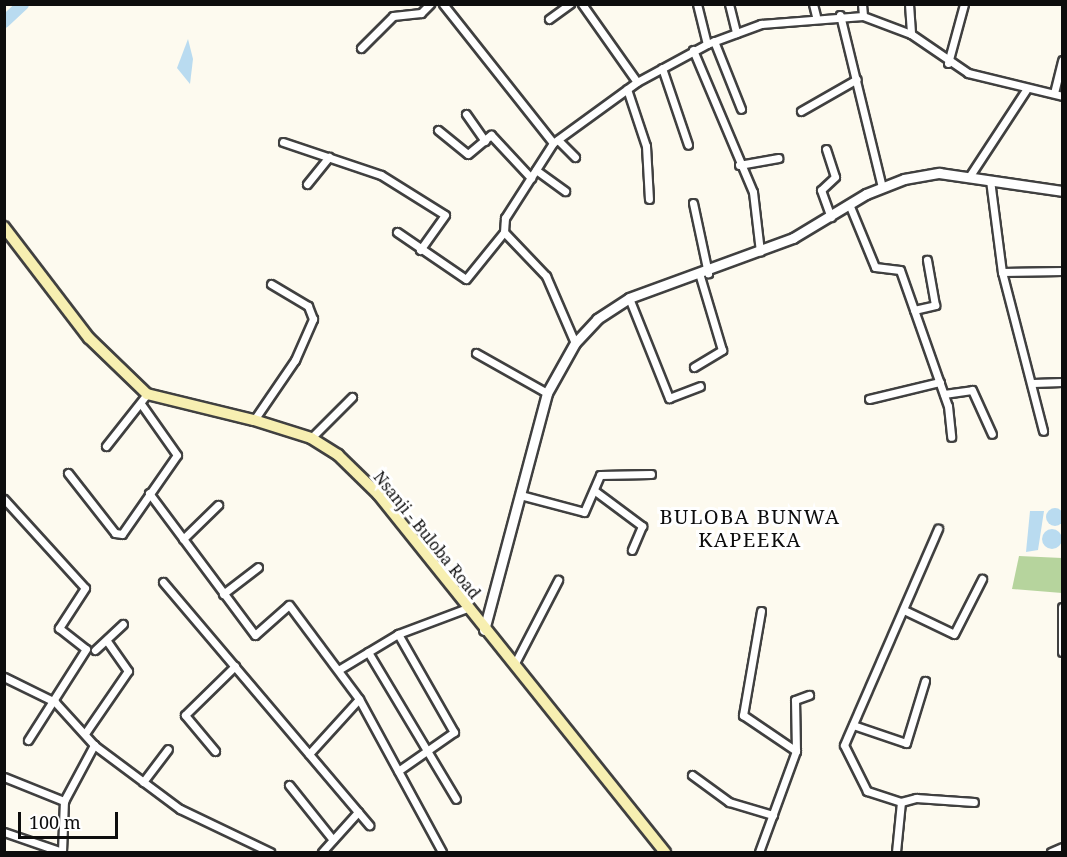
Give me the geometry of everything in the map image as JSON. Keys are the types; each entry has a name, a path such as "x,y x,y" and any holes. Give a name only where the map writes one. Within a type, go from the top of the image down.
{"main road":[{"path":"4,227 89,338 147,394"},
{"name":"Nsanji - Buloba Road","path":"147,394 255,420 310,438 338,455 378,494 513,668 665,852"}],"street":[{"path":"361,48 393,16 421,12 430,4"},
{"path":"443,4 555,141 575,157"},
{"path":"549,19 570,4"},
{"path":"582,4 637,82"},
{"path":"697,4 706,44"},
{"path":"729,4 736,33"},
{"path":"813,4 816,16"},
{"path":"862,4 864,16"},
{"path":"909,4 911,34"},
{"path":"948,63 964,4"},
{"path":"840,15 882,187"},
{"path":"397,232 420,250 466,279 504,232 505,218 555,141 637,82 693,50 736,33 816,16 864,16 911,34 948,63 1026,90 1062,96"},
{"path":"714,41 741,109"},
{"path":"693,50 757,208 760,252"},
{"path":"1054,93 1062,60"},
{"path":"662,68 688,146"},
{"path":"801,111 857,79"},
{"path":"627,89 646,146 649,199"},
{"path":"969,177 1026,90"},
{"path":"466,114 485,141"},
{"path":"438,130 468,154 491,135 531,178"},
{"path":"283,142 381,175 445,215 420,250"},
{"path":"826,149 835,177 821,190 831,217"},
{"path":"307,184 329,157"},
{"path":"739,165 778,158"},
{"path":"536,170 565,191"},
{"path":"484,630 524,496 547,393 575,343 629,298 704,274 760,252 831,217 849,204 882,187 926,174 969,177 1062,191"},
{"path":"990,180 1002,272 1044,431"},
{"path":"693,203 704,274 722,350 694,367"},
{"path":"849,204 876,267 900,270 944,394 951,437"},
{"path":"504,232 546,276 575,343"},
{"path":"914,310 935,305 927,260"},
{"path":"1002,272 1062,271"},
{"path":"255,420 295,360 313,319 308,306 271,284"},
{"path":"629,298 669,398 700,386"},
{"path":"476,353 547,393"},
{"path":"868,399 940,382"},
{"path":"1033,383 1062,382"},
{"path":"944,394 972,390 992,434"},
{"path":"106,446 147,394"},
{"path":"310,438 352,397"},
{"path":"68,474 117,534 177,453 141,404"},
{"path":"524,496 581,513 595,491 600,475 651,474"},
{"path":"595,491 642,526 632,550"},
{"path":"149,493 222,594 255,635 289,605 340,669 359,699 442,852"},
{"path":"4,499 85,588 59,628 86,648 55,702 28,740"},
{"path":"183,539 218,505"},
{"path":"938,529 844,749 864,787 901,802 916,798 974,802"},
{"path":"222,594 258,567"},
{"path":"903,610 957,633 982,579"},
{"path":"513,668 558,580"},
{"path":"163,582 369,825"},
{"path":"1062,607 1062,652"},
{"path":"340,669 398,634 467,608"},
{"path":"761,611 743,715 796,751"},
{"path":"95,650 123,624"},
{"path":"398,634 454,732 398,771"},
{"path":"86,732 128,671 107,641"},
{"path":"368,652 456,799"},
{"path":"214,751 185,715 235,666"},
{"path":"4,677 55,702 86,732 94,746 180,809 248,849 270,852"},
{"path":"853,725 906,743 926,681"},
{"path":"759,852 796,751 795,700 809,694"},
{"path":"309,754 359,699"},
{"path":"4,832 62,852 64,801 94,746"},
{"path":"143,782 168,749"},
{"path":"692,775 729,802 773,815"},
{"path":"4,777 64,801"},
{"path":"289,785 333,840"},
{"path":"896,852 901,802"},
{"path":"322,852 358,812"},
{"path":"1051,852 1062,847"}],"green space":[{"path":"1019,556 1062,558 1062,593 1012,589"}],"water":[{"path":"188,39 193,59 190,84 177,68"},
{"path":"1055,508 1061,511 1064,517 1061,523 1055,526 1049,523 1046,517 1049,511"},
{"path":"1030,511 1044,511 1038,550 1026,552"},
{"path":"1052,529 1059,532 1062,539 1059,546 1052,549 1045,546 1042,539 1045,532"}],"waterway":[{"path":"4,22 23,4"}],"district":[{"name":"BULOBA BUNWA KAPEEKA","path":"750,528"}]}
